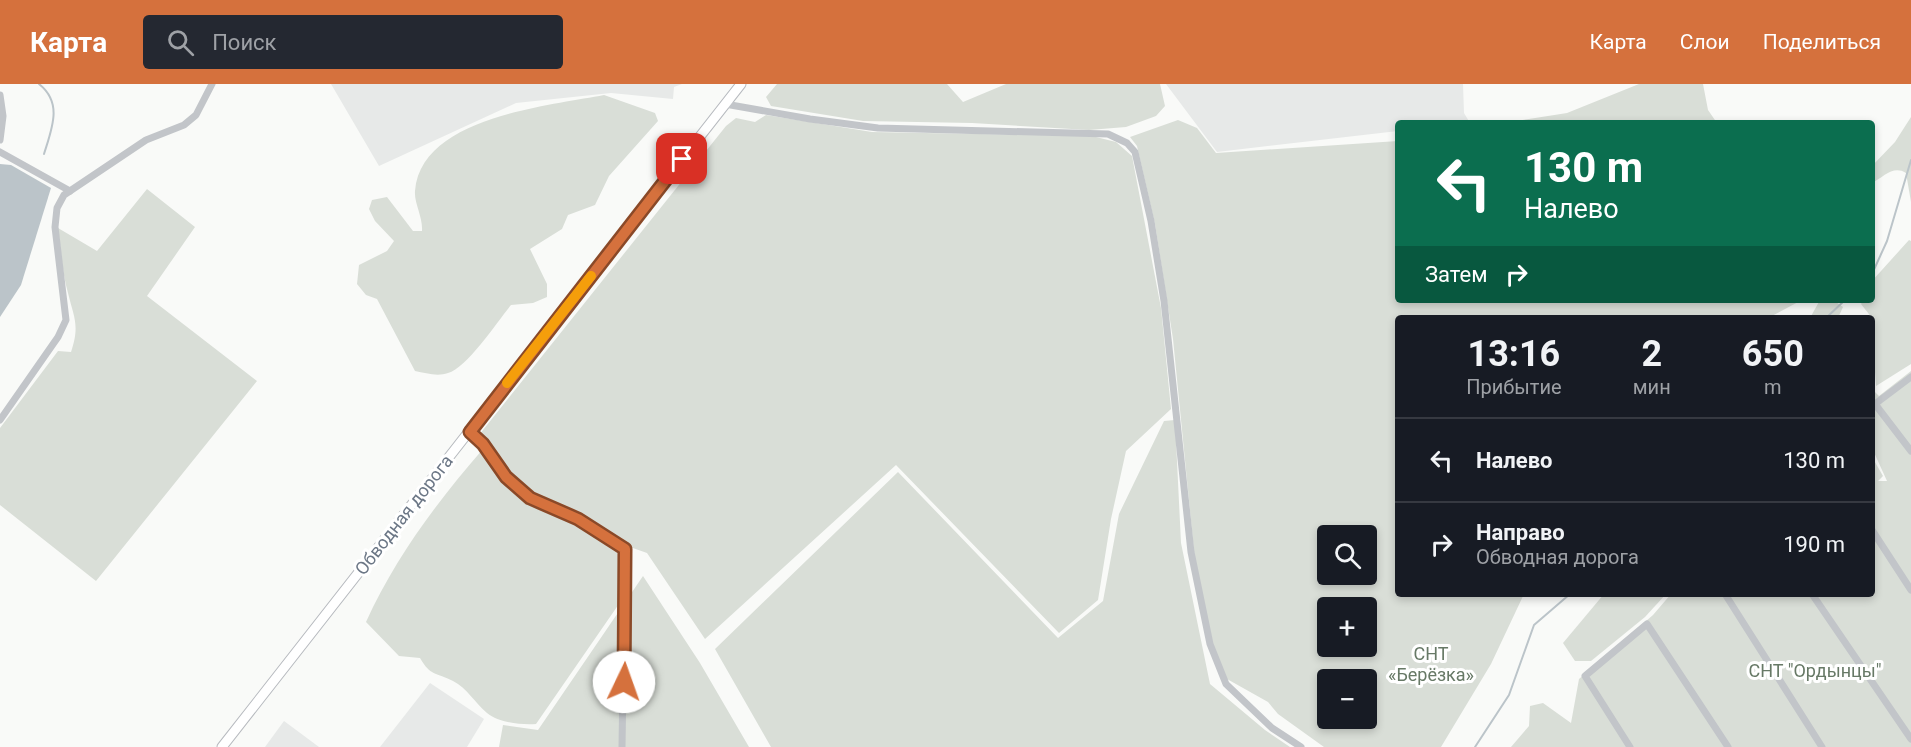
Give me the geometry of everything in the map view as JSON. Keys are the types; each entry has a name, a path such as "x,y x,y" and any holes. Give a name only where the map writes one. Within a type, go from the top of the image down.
{"main road":[{"name":"Обводная дорога","path":"222,747 741,84"}],"street":[{"path":"0,420 58,337 66,320 55,227 57,207 64,195 146,140 184,125 196,115 212,84"},
{"path":"0,94 3,116 0,140"},
{"path":"725,104 878,128 995,129 1108,134 1127,143 1135,152 1153,232 1173,377 1191,552 1213,654 1226,684 1272,728 1301,747"},
{"path":"0,152 70,191"},
{"path":"1911,377 1875,404 1911,451"},
{"path":"470,432 483,444 506,477 530,498 578,519 625,549 621,747"},
{"path":"1875,535 1911,590"},
{"path":"1727,597 1822,747"},
{"path":"1814,597 1911,739"},
{"path":"1630,747 1585,676 1647,624 1728,747"}],"shaded area":[{"path":"331,84 682,84 674,87 673,99 611,93 516,103 379,166"},
{"path":"1166,84 1463,84 1464,113 1468,120 1395,120 1395,131 1217,152"},
{"path":"0,164 11,165 51,188 21,285 0,317"},
{"path":"430,683 484,719 467,747 380,747"},
{"path":"284,721 319,747 265,747"}],"green space":[{"path":"777,84 947,84 963,102 1006,84 1160,84 1165,106 1156,116 1126,127 1089,130 972,123 863,121 771,106 766,97"},
{"path":"1639,84 1703,84 1708,110 1715,120 1522,120 1567,113"},
{"path":"604,95 655,113 658,121 609,176 595,205 568,215 562,229 530,249 547,284 547,297 533,303 511,305 473,354 456,369 440,375 415,371 377,299 366,295 357,284 359,265 387,251 394,241 375,221 369,209 372,200 387,197 413,231 422,231 415,191 423,166 439,146 463,131 491,119 552,104"},
{"path":"766,115 872,132 1092,136 1116,142 1132,156 1161,308 1171,409 1126,451 1111,519 1098,600 1059,633 896,465 705,639 647,553 630,547 579,515 528,492 507,472 479,435 726,126 736,118 755,122"},
{"path":"1911,117 1911,202 1906,173 1893,171 1875,181 1875,163 1895,142"},
{"name":"СНТ «Берёзка»","path":"1178,120 1197,128 1216,153 1395,141 1395,303 1796,303 1774,315 1395,315 1395,597 1523,597 1491,664 1441,747 1324,747 1278,714 1268,702 1227,679 1216,658 1195,561 1173,339 1155,224 1137,146 1130,137"},
{"path":"147,189 195,227 147,296 257,381 96,581 0,505 0,428 58,351 71,352 74,343 75,322 64,277 58,228 97,251"},
{"path":"1909,240 1911,241 1911,364 1876,386 1875,315 1870,315 1861,304 1875,303 1875,278"},
{"path":"1818,303 1837,303 1843,307 1839,315 1812,315"},
{"name":"СНТ \"Ордынцы\"","path":"1911,371 1911,747 1511,747 1529,726 1530,706 1543,703 1571,723 1579,679 1653,615 1668,597 1875,597 1875,462 1883,476 1878,481 1887,481 1875,455 1875,392 1879,396"},
{"path":"1175,420 1181,543 1210,684 1265,730 1290,747 771,747 715,649 898,472 1058,638 1103,601 1119,514 1164,421"},
{"path":"483,449 503,479 523,497 618,548 621,601 536,724 511,723 492,716 463,688 431,671 420,658 399,656 366,622 390,575 418,531"},
{"path":"643,576 700,663 749,747 499,747 503,725 538,730"},
{"path":"1601,597 1663,597 1645,617 1591,661 1575,661 1563,643"}],"waterway":[{"path":"39,84 51,99 54,116 44,154"},
{"path":"1875,267 1887,241 1911,160"},
{"path":"1829,315 1842,303"},
{"path":"1475,747 1509,695 1534,625 1567,597"}],"slow traffic":[{"path":"507,383 591,276"}],"route":[{"path":"624,682 625,549 578,519 530,498 506,477 483,444 470,432 682,159"}]}
